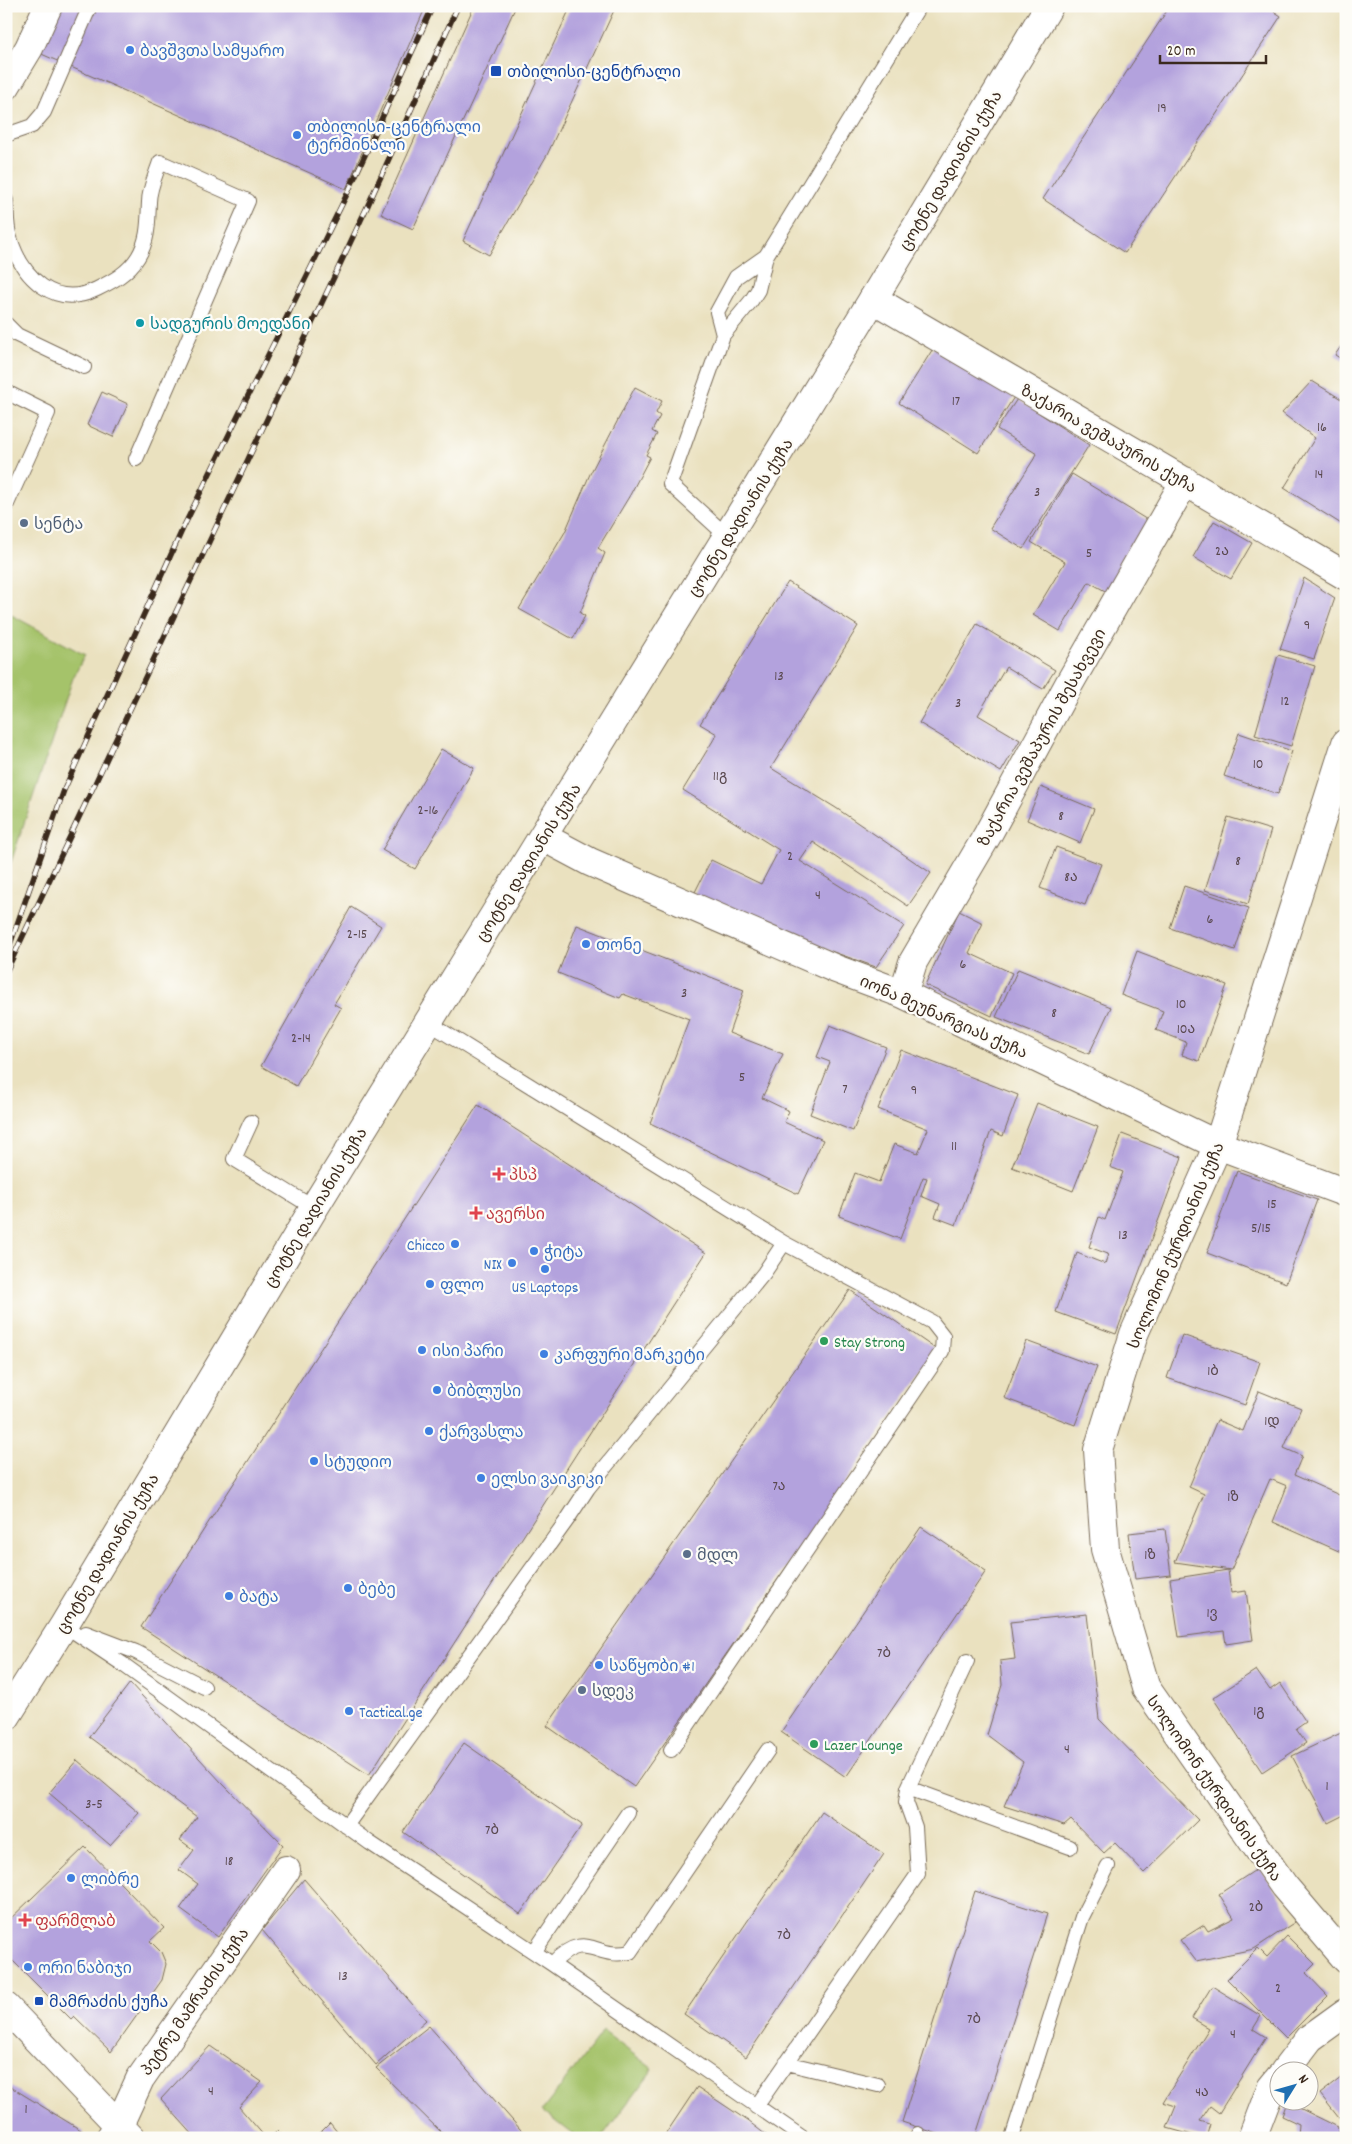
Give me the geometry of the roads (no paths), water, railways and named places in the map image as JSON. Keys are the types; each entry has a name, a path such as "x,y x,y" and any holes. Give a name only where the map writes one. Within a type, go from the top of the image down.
{"street":[{"path":"6,86 29,48 48,6"},
{"name":"ცოტნე დადიანის ქუჩა","path":"6,1717 64,1625 314,1208 728,537 1049,6"},
{"name":"ზაქარია ვეშაპურის ქუჩა","path":"873,299 1346,576"},
{"name":"ზაქარია ვეშაპურის შესახვევი","path":"903,994 913,962 988,834 1069,684 1185,481"},
{"name":"სოლომონ ქურდიანის ქუჩა","path":"1346,743 1218,1145 1134,1334 1098,1450 1105,1549 1146,1688 1284,1886 1346,1959"},
{"name":"იონა მეუნარგიას ქუჩა","path":"543,837 590,862 836,969 903,994 1218,1145 1346,1193"},
{"name":"პეტრე მამრაძის ქუჩა","path":"120,2133 140,2079 286,1870"},
{"path":"6,2007 120,2133"},
{"path":"1292,2062 1310,2038 1346,2012"},
{"path":"1252,2138 1270,2091"}],"lane":[{"path":"6,135 32,126 44,112 90,6"},
{"path":"728,537 670,484 723,335 758,290 766,256 919,6"},
{"path":"6,200 9,236 20,262 31,278 47,290 66,296 84,296 118,279 138,256 149,228 148,201 160,162 248,201 136,459"},
{"path":"723,335 717,312 736,277 766,256"},
{"path":"6,324 17,335 84,367"},
{"path":"6,392 48,413 6,506"},
{"path":"428,1023 784,1242 932,1322 943,1336 942,1351 671,1750"},
{"path":"250,1122 234,1159 314,1208"},
{"path":"346,1826 567,1520 588,1488 764,1273 784,1242"},
{"path":"64,1625 136,1652 204,1687"},
{"path":"64,1625 121,1663 346,1826 552,1964 803,2138"},
{"path":"756,2107 918,1874 915,1827 906,1802 908,1788 967,1661"},
{"path":"552,1964 563,1952 574,1946 589,1947 620,1954 630,1952 768,1750"},
{"path":"908,1788 1070,1847"},
{"path":"534,1952 628,1813"},
{"path":"1012,2138 1082,1917 1108,1866"},
{"path":"786,2063 878,2085"}],"railway":[{"path":"6,956 64,790 184,526 349,190 433,6"},
{"path":"6,972 368,205 458,6"}],"place":[{"name":"ბავშვთა სამყარო","path":"130,50"},
{"name":"თბილისი-ცენტრალი","path":"496,71"},
{"name":"თბილისი-ცენტრალი ტერმინალი","path":"297,135"},
{"name":"სადგურის მოედანი","path":"140,323"},
{"name":"სენტა","path":"24,523"},
{"name":"თონე","path":"586,944"},
{"name":"პსპ","path":"499,1174"},
{"name":"ავერსი","path":"476,1213"},
{"name":"Chicco","path":"455,1244"},
{"name":"ჭიტა","path":"534,1251"},
{"name":"NIX","path":"512,1263"},
{"name":"US Laptops","path":"545,1269"},
{"name":"ფლო","path":"430,1284"},
{"name":"Stay Strong","path":"824,1341"},
{"name":"ისი პარი","path":"422,1350"},
{"name":"კარფური მარკეტი","path":"544,1354"},
{"name":"ბიბლუსი","path":"437,1390"},
{"name":"ქარვასლა","path":"429,1431"},
{"name":"სტუდიო","path":"314,1461"},
{"name":"ელსი ვაიკიკი","path":"481,1478"},
{"name":"მდლ","path":"687,1554"},
{"name":"ბებე","path":"348,1588"},
{"name":"ბატა","path":"229,1596"},
{"name":"საწყობი #1","path":"599,1665"},
{"name":"სდეკ","path":"582,1690"},
{"name":"Tactical.ge","path":"349,1711"},
{"name":"Lazer Lounge","path":"814,1744"},
{"name":"ლიბრე","path":"71,1878"},
{"name":"ფარმლაბ","path":"25,1920"},
{"name":"ორი ნაბიჯი","path":"28,1967"},
{"name":"მამრაძის ქუჩა","path":"39,2001"}]}
